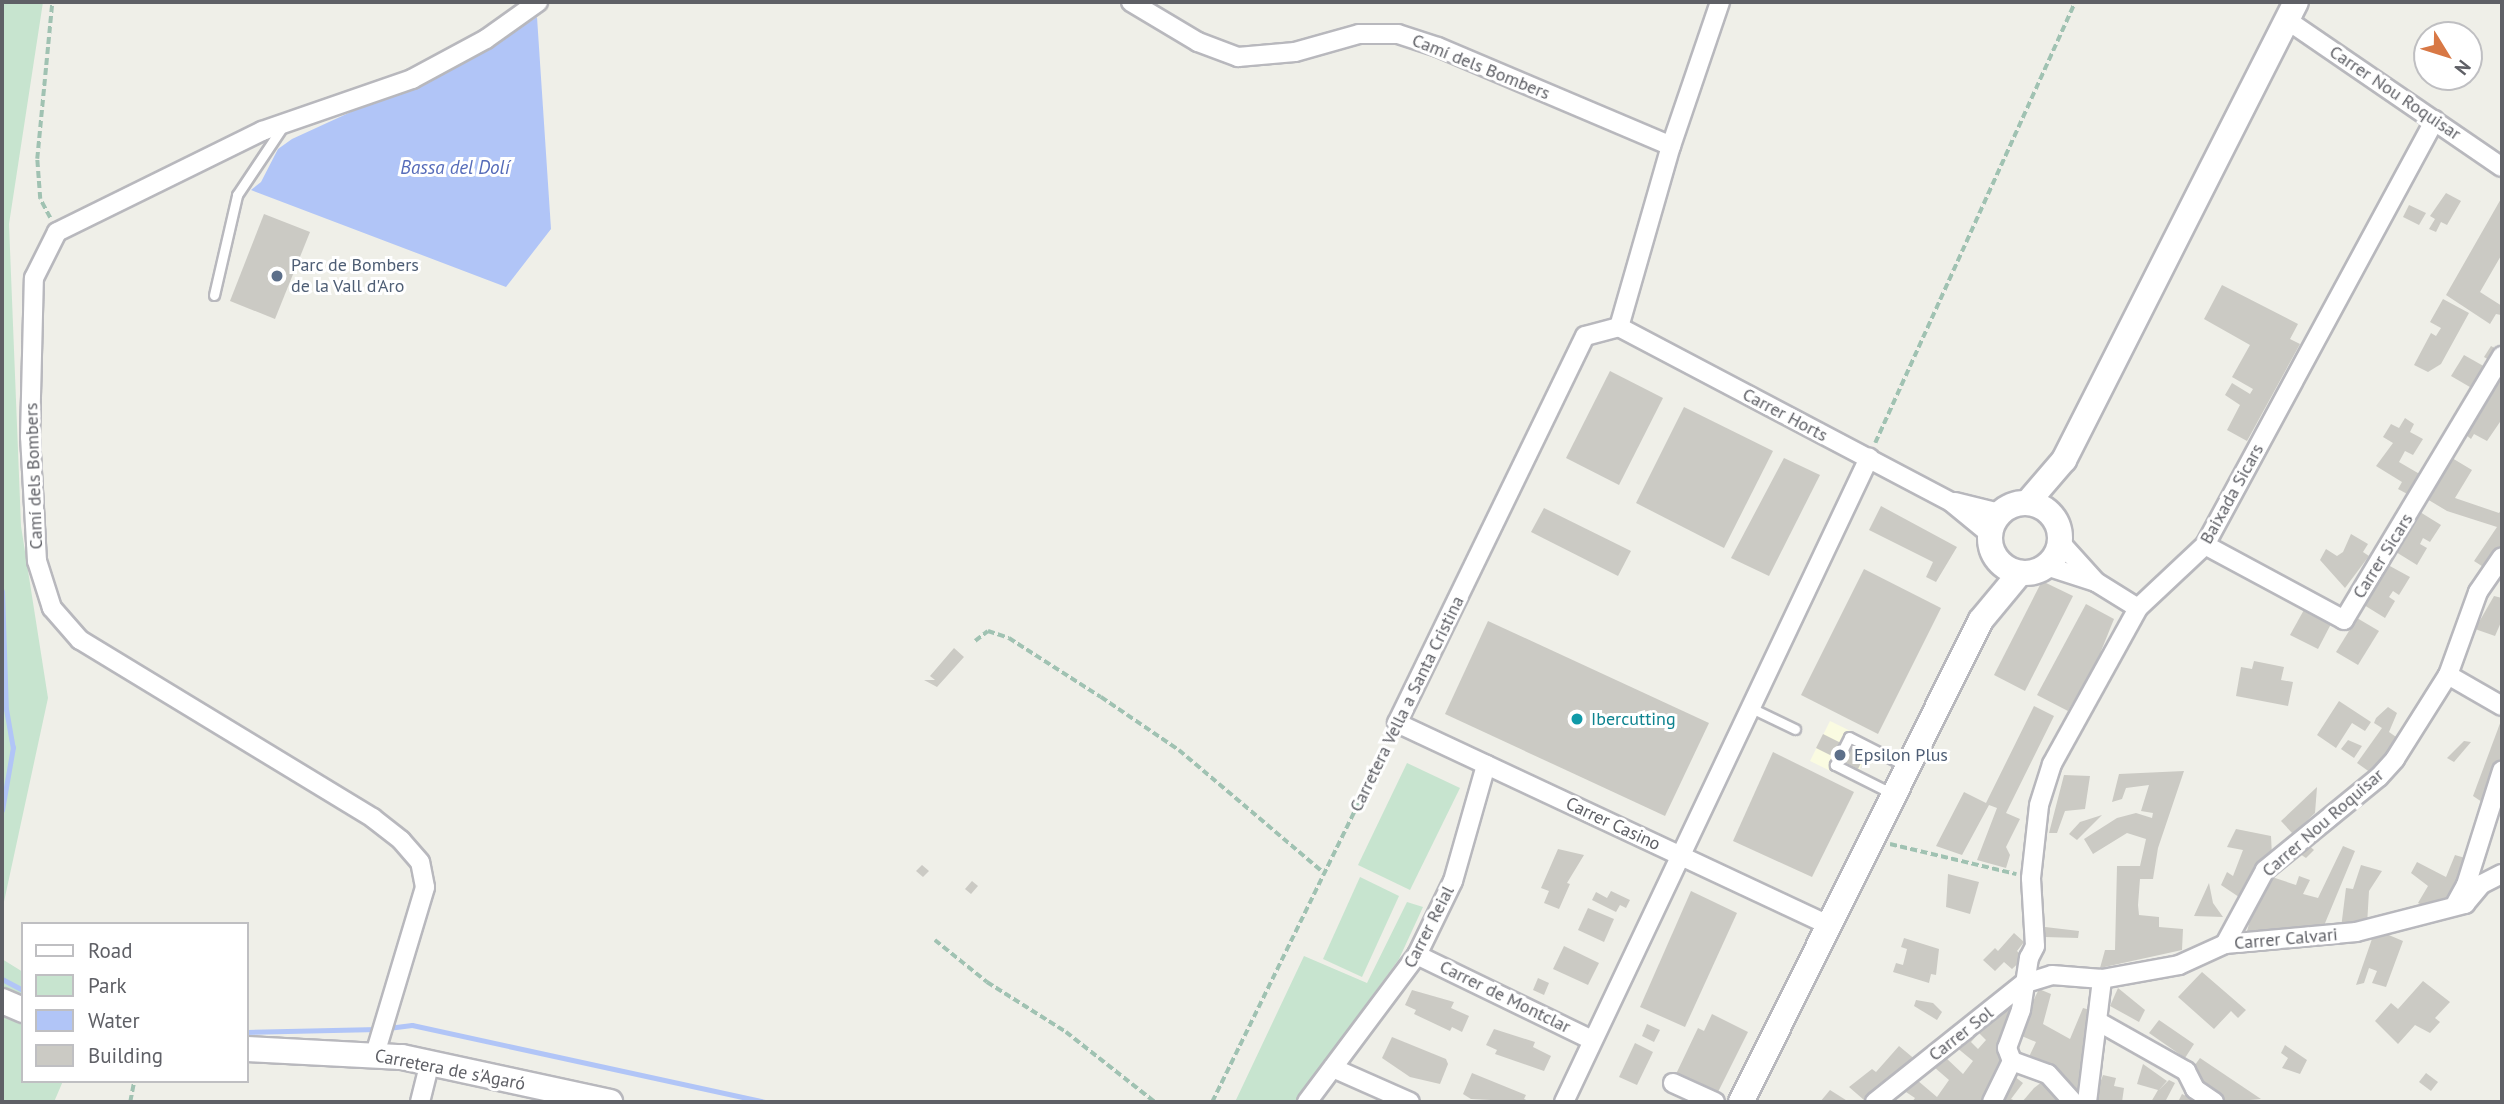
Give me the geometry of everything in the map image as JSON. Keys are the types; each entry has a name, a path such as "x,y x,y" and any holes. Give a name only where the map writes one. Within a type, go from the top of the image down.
{"street":[{"path":"57,233 286,122 412,79 486,39 538,2"},
{"name":"Camí dels Bombers","path":"1131,2 1198,42 1238,57 1294,52 1359,34 1398,34 1438,47 1671,146"},
{"path":"1619,327 1671,146 1720,2"},
{"path":"1741,1102 1981,621 1997,559 1995,524 2027,503 2064,460 2291,11"},
{"name":"Carrer Nou Roquisar","path":"2291,11 2502,167"},
{"name":"Baixada Sicars","path":"2012,1061 2007,1048 2021,1010 2023,984 2035,946 2031,878 2039,805 2052,764 2138,608 2205,545 2435,120"},
{"name":"Camí dels Bombers","path":"57,233 34,278 30,437 37,561 52,608 80,640 373,818 401,840 420,862 425,887 377,1051"},
{"name":"Carrer Horts","path":"1619,327 1995,524"},
{"name":"Carretera Vella a Santa Cristina","path":"1397,723 1585,336 1619,327"},
{"name":"Carrer Sicars","path":"2205,545 2344,620 2502,356"},
{"path":"1564,1102 1868,458"},
{"path":"2064,460 2052,516 2060,542 2096,582"},
{"path":"2027,503 2052,516"},
{"path":"2046,566 2060,542"},
{"name":"Carrer Nou Roquisar","path":"2225,944 2265,870 2379,777 2448,675 2478,592 2502,556"},
{"path":"1997,559 2020,573"},
{"path":"1981,621 2020,573 2046,566 2096,582 2138,608"},
{"path":"2448,675 2502,706"},
{"name":"Carrer Casino","path":"1397,723 1829,925"},
{"name":"Carrer Reial","path":"1307,1102 1417,955 1453,881 1486,765"},
{"path":"2453,908 2466,885 2502,771"},
{"name":"Carrer Calvari","path":"2052,975 2102,979 2179,965 2225,944 2356,932 2453,908 2502,874"},
{"path":"2035,946 2052,975"},
{"name":"Carrer de Montclar","path":"1417,955 1592,1040"},
{"name":"Carrer Sol","path":"1875,1102 2023,984 2052,975"},
{"path":"2087,1102 2099,1022 2102,979"},
{"path":"2,1001 21,1009"},
{"path":"2099,1022 2186,1071 2195,1089 2214,1102"},
{"name":"Carretera de s'Agaró","path":"248,1049 377,1051 568,1097 610,1102"},
{"path":"1992,1102 2012,1061 2048,1074 2073,1102"},
{"path":"420,1102 430,1062"},
{"path":"1332,1068 1410,1102"},
{"path":"1673,1083 1715,1102"}],"lane":[{"path":"215,295 237,195 286,122"},
{"path":"1749,707 1795,729"},
{"path":"1894,794 1835,765 1849,737 1908,767"}],"path":[{"path":"52,2 37,159 40,199 57,233"},
{"path":"1868,458 2076,2"},
{"path":"975,641 988,631 1009,638 1101,697 1179,750 1325,874"},
{"name":"Carretera Vella a Santa Cristina","path":"1212,1102 1397,723"},
{"path":"1871,840 2031,878"},
{"path":"935,940 987,982 1066,1031 1155,1102"},
{"path":"130,1102 134,1083"}],"shaded area":[{"name":"Epsilon Plus","path":"1830,721 1873,742 1853,782 1810,761"}],"green space":[{"path":"2,2 43,2 9,224 21,526 48,698 2,911"},
{"path":"1407,763 1460,788 1410,890 1358,865"},
{"path":"1360,877 1399,896 1362,977 1323,959"},
{"path":"1407,902 1423,907 1399,959 1295,1102 1235,1102 1304,956 1367,983"},
{"path":"2,959 21,971 21,1083 62,1083 54,1102 2,1102"}],"water":[{"name":"Bassa del Dolí","path":"537,17 551,229 506,287 251,190 261,182 278,149 292,139 488,49"}],"building":[{"path":"2446,193 2461,201 2447,225 2441,222 2436,232 2429,229 2435,219 2430,216"},
{"path":"2502,197 2502,254 2480,292 2502,306 2501,315 2496,314 2490,324 2446,295"},
{"path":"2409,205 2426,213 2419,225 2403,217"},
{"path":"264,214 310,232 275,319 230,301"},
{"path":"2222,285 2298,324 2290,339 2300,344 2247,441 2227,430 2240,405 2225,395 2232,383 2250,394 2253,389 2232,377 2250,345 2204,319"},
{"path":"2443,299 2469,313 2441,364 2428,372 2414,365 2431,333 2436,336 2441,328 2430,322"},
{"path":"2491,346 2498,350 2491,361 2484,357"},
{"path":"2464,355 2487,368 2475,390 2451,376"},
{"path":"1610,371 1663,398 1619,485 1566,458"},
{"path":"2502,375 2502,419 2487,441 2474,434 2471,439 2466,435"},
{"path":"1684,407 1773,451 1724,548 1636,503"},
{"path":"2405,418 2414,424 2410,432 2423,439 2413,455 2405,451 2399,462 2423,476 2411,496 2398,489 2402,482 2376,466 2393,443 2383,437 2391,424 2399,428"},
{"path":"1784,458 1820,475 1769,576 1731,558"},
{"path":"2452,458 2472,470 2455,498 2499,513 2502,509 2502,548 2488,570 2474,561 2497,527 2447,511 2427,499"},
{"path":"1881,506 1957,547 1936,582 1926,577 1933,562 1869,530"},
{"path":"1544,508 1631,551 1618,576 1531,532"},
{"path":"2420,512 2441,525 2430,542 2423,538 2420,544 2427,548 2417,565 2396,552"},
{"path":"2351,534 2368,544 2363,552 2369,556 2345,588 2320,560 2326,549 2337,556 2343,552"},
{"path":"2388,565 2410,577 2399,595 2393,591 2389,597 2395,601 2385,618 2364,605"},
{"path":"1864,569 1941,608 1878,734 1801,695"},
{"path":"2042,581 2073,596 2025,691 1994,675"},
{"path":"2494,596 2502,598 2502,620 2495,636 2475,629"},
{"path":"2086,604 2114,619 2095,666 2068,711 2037,695"},
{"path":"2305,608 2332,622 2318,649 2290,635"},
{"path":"2357,618 2379,631 2358,665 2336,652"},
{"name":"Ibercutting","path":"1488,621 1709,723 1665,816 1445,714"},
{"path":"954,648 964,657 937,687 924,680 935,680 930,676"},
{"path":"2254,661 2284,667 2281,680 2293,682 2288,706 2236,696 2241,667 2252,669"},
{"path":"2339,701 2371,722 2365,731 2352,723 2336,748 2317,735"},
{"path":"2034,706 2054,716 2006,813 2020,819 2006,847 2010,855 2006,868 1977,860 1997,808 1989,805 1962,855 1936,846 1964,792 1986,803"},
{"path":"2388,707 2397,713 2389,732 2399,739 2374,775 2357,763 2382,728 2374,723 2376,718"},
{"path":"2502,718 2502,756 2485,804 2473,796"},
{"path":"1823,734 1865,755 1858,769 1816,748"},
{"path":"2348,740 2362,746 2354,758 2341,749"},
{"path":"2464,741 2471,742 2454,762 2447,758"},
{"path":"1773,752 1854,792 1812,877 1733,841"},
{"path":"2184,771 2158,848 2153,879 2140,879 2138,905 2139,915 2159,917 2159,927 2183,929 2182,950 2100,968 2105,950 2115,950 2117,866 2140,866 2146,839 2127,833 2093,854 2084,839 2117,818 2136,813 2152,818 2153,813 2141,811 2149,785 2126,788 2122,799 2112,802 2119,774"},
{"path":"2064,775 2090,776 2085,809 2065,811 2057,833 2049,833"},
{"path":"2317,787 2315,813 2293,834 2281,821"},
{"path":"2102,815 2077,840 2069,834 2080,822"},
{"path":"2236,829 2271,836 2272,856 2242,899 2221,885 2227,872 2233,876 2243,850 2227,847"},
{"path":"2307,844 2314,850 2306,858 2297,852"},
{"path":"2343,846 2355,851 2323,928 2247,931 2260,886 2269,876 2296,885 2299,876 2310,880 2303,894 2318,898"},
{"path":"1558,849 1584,855 1567,883 1570,884 1559,909 1544,903 1549,891 1541,888"},
{"path":"2455,855 2465,858 2449,903 2435,900 2429,909 2418,903 2428,886 2411,873 2417,862 2446,877"},
{"path":"922,865 929,871 923,877 916,871"},
{"path":"2361,865 2382,871 2369,891 2367,925 2341,928 2346,888 2353,889"},
{"path":"1948,874 1979,882 1970,914 1946,907"},
{"path":"972,881 978,886 971,894 965,889"},
{"path":"2209,883 2213,903 2223,917 2194,916"},
{"path":"1611,891 1630,900 1626,908 1620,905 1616,912 1592,900 1596,892 1607,898"},
{"path":"1691,891 1737,913 1685,1027 1640,1007"},
{"path":"1588,908 1614,919 1604,942 1578,930"},
{"path":"2045,927 2079,931 2078,938 2045,937"},
{"path":"2014,933 2024,942 2017,951 2024,958 2012,969 2004,962 1995,971 1983,960 1995,948 1998,951"},
{"path":"2384,933 2403,941 2386,987 2372,983 2377,971 2369,968 2364,983 2356,985 2373,936"},
{"path":"1904,938 1939,949 1936,975 1931,974 1929,983 1893,972 1896,963 1903,965 1907,949 1901,947"},
{"path":"1564,946 1599,963 1588,985 1553,969"},
{"path":"2202,972 2246,1010 2238,1018 2231,1011 2214,1029 2178,997"},
{"path":"1538,978 1549,983 1544,995 1533,990"},
{"path":"2423,981 2450,1002 2435,1018 2440,1022 2430,1033 2415,1025 2398,1044 2375,1021 2391,1003 2398,1009"},
{"path":"2118,988 2145,1010 2139,1022 2110,1006"},
{"path":"2039,989 2051,994 2043,1024 2070,1039 2083,1008 2097,1012 2082,1101 2027,1061 2036,1042 2017,1034"},
{"path":"1412,990 1454,1002 1451,1008 1469,1016 1462,1032 1452,1027 1450,1031 1414,1014 1416,1010 1405,1005"},
{"path":"1916,1000 1933,1003 1942,1012 1937,1020 1914,1006"},
{"path":"2011,1006 2009,1030 1996,1047 2008,1061 1987,1102 1912,1102 1915,1098 1906,1092 1917,1080 1937,1097 1949,1080 1934,1067 1945,1057 1963,1074 1973,1061 1956,1047","holes":["1979,1033 1986,1040 1978,1049 1971,1042"]},
{"path":"1712,1014 1748,1032 1717,1094 1676,1074 1698,1028 1704,1031"},
{"path":"2159,1020 2194,1044 2185,1058 2149,1033"},
{"path":"1647,1024 1660,1030 1654,1042 1642,1036"},
{"path":"1494,1029 1535,1042 1533,1047 1551,1056 1544,1071 1495,1054 1497,1050 1486,1045"},
{"path":"1392,1037 1446,1059 1448,1064 1440,1084 1410,1077 1382,1058"},
{"path":"1635,1043 1653,1052 1637,1085 1619,1077"},
{"path":"2285,1045 2307,1060 2300,1074 2282,1068 2288,1058 2281,1053"},
{"path":"1899,1046 1917,1061 1864,1100 1849,1087 1872,1069 1876,1072"},
{"path":"2200,1058 2261,1099 2228,1102 2199,1083 2192,1069"},
{"path":"2143,1064 2167,1081 2159,1090 2169,1080 2175,1083 2165,1102 2151,1102 2158,1090 2137,1084"},
{"path":"1472,1073 1526,1095 1524,1099 1531,1102 1471,1099 1463,1094"},
{"path":"2010,1073 2023,1083 2011,1099 2018,1102 1997,1102"},
{"path":"2426,1073 2438,1082 2431,1091 2419,1082"},
{"path":"2103,1075 2116,1078 2114,1086 2124,1088 2122,1102 2093,1102"},
{"path":"2047,1078 2070,1102 2022,1102 2034,1088"},
{"path":"1830,1090 1849,1102 1820,1102"},
{"path":"2182,1094 2198,1102 2178,1102"}],"waterway":[{"path":"2,591 6,709 13,747 2,810"},
{"path":"2,979 21,989"},
{"path":"388,1028 412,1025 765,1102"},
{"path":"248,1032 378,1029"}],"place":[{"name":"Parc de Bombers de la Vall d'Aro","path":"277,276"},
{"name":"Ibercutting","path":"1577,719"},
{"name":"Epsilon Plus","path":"1840,755"}]}
